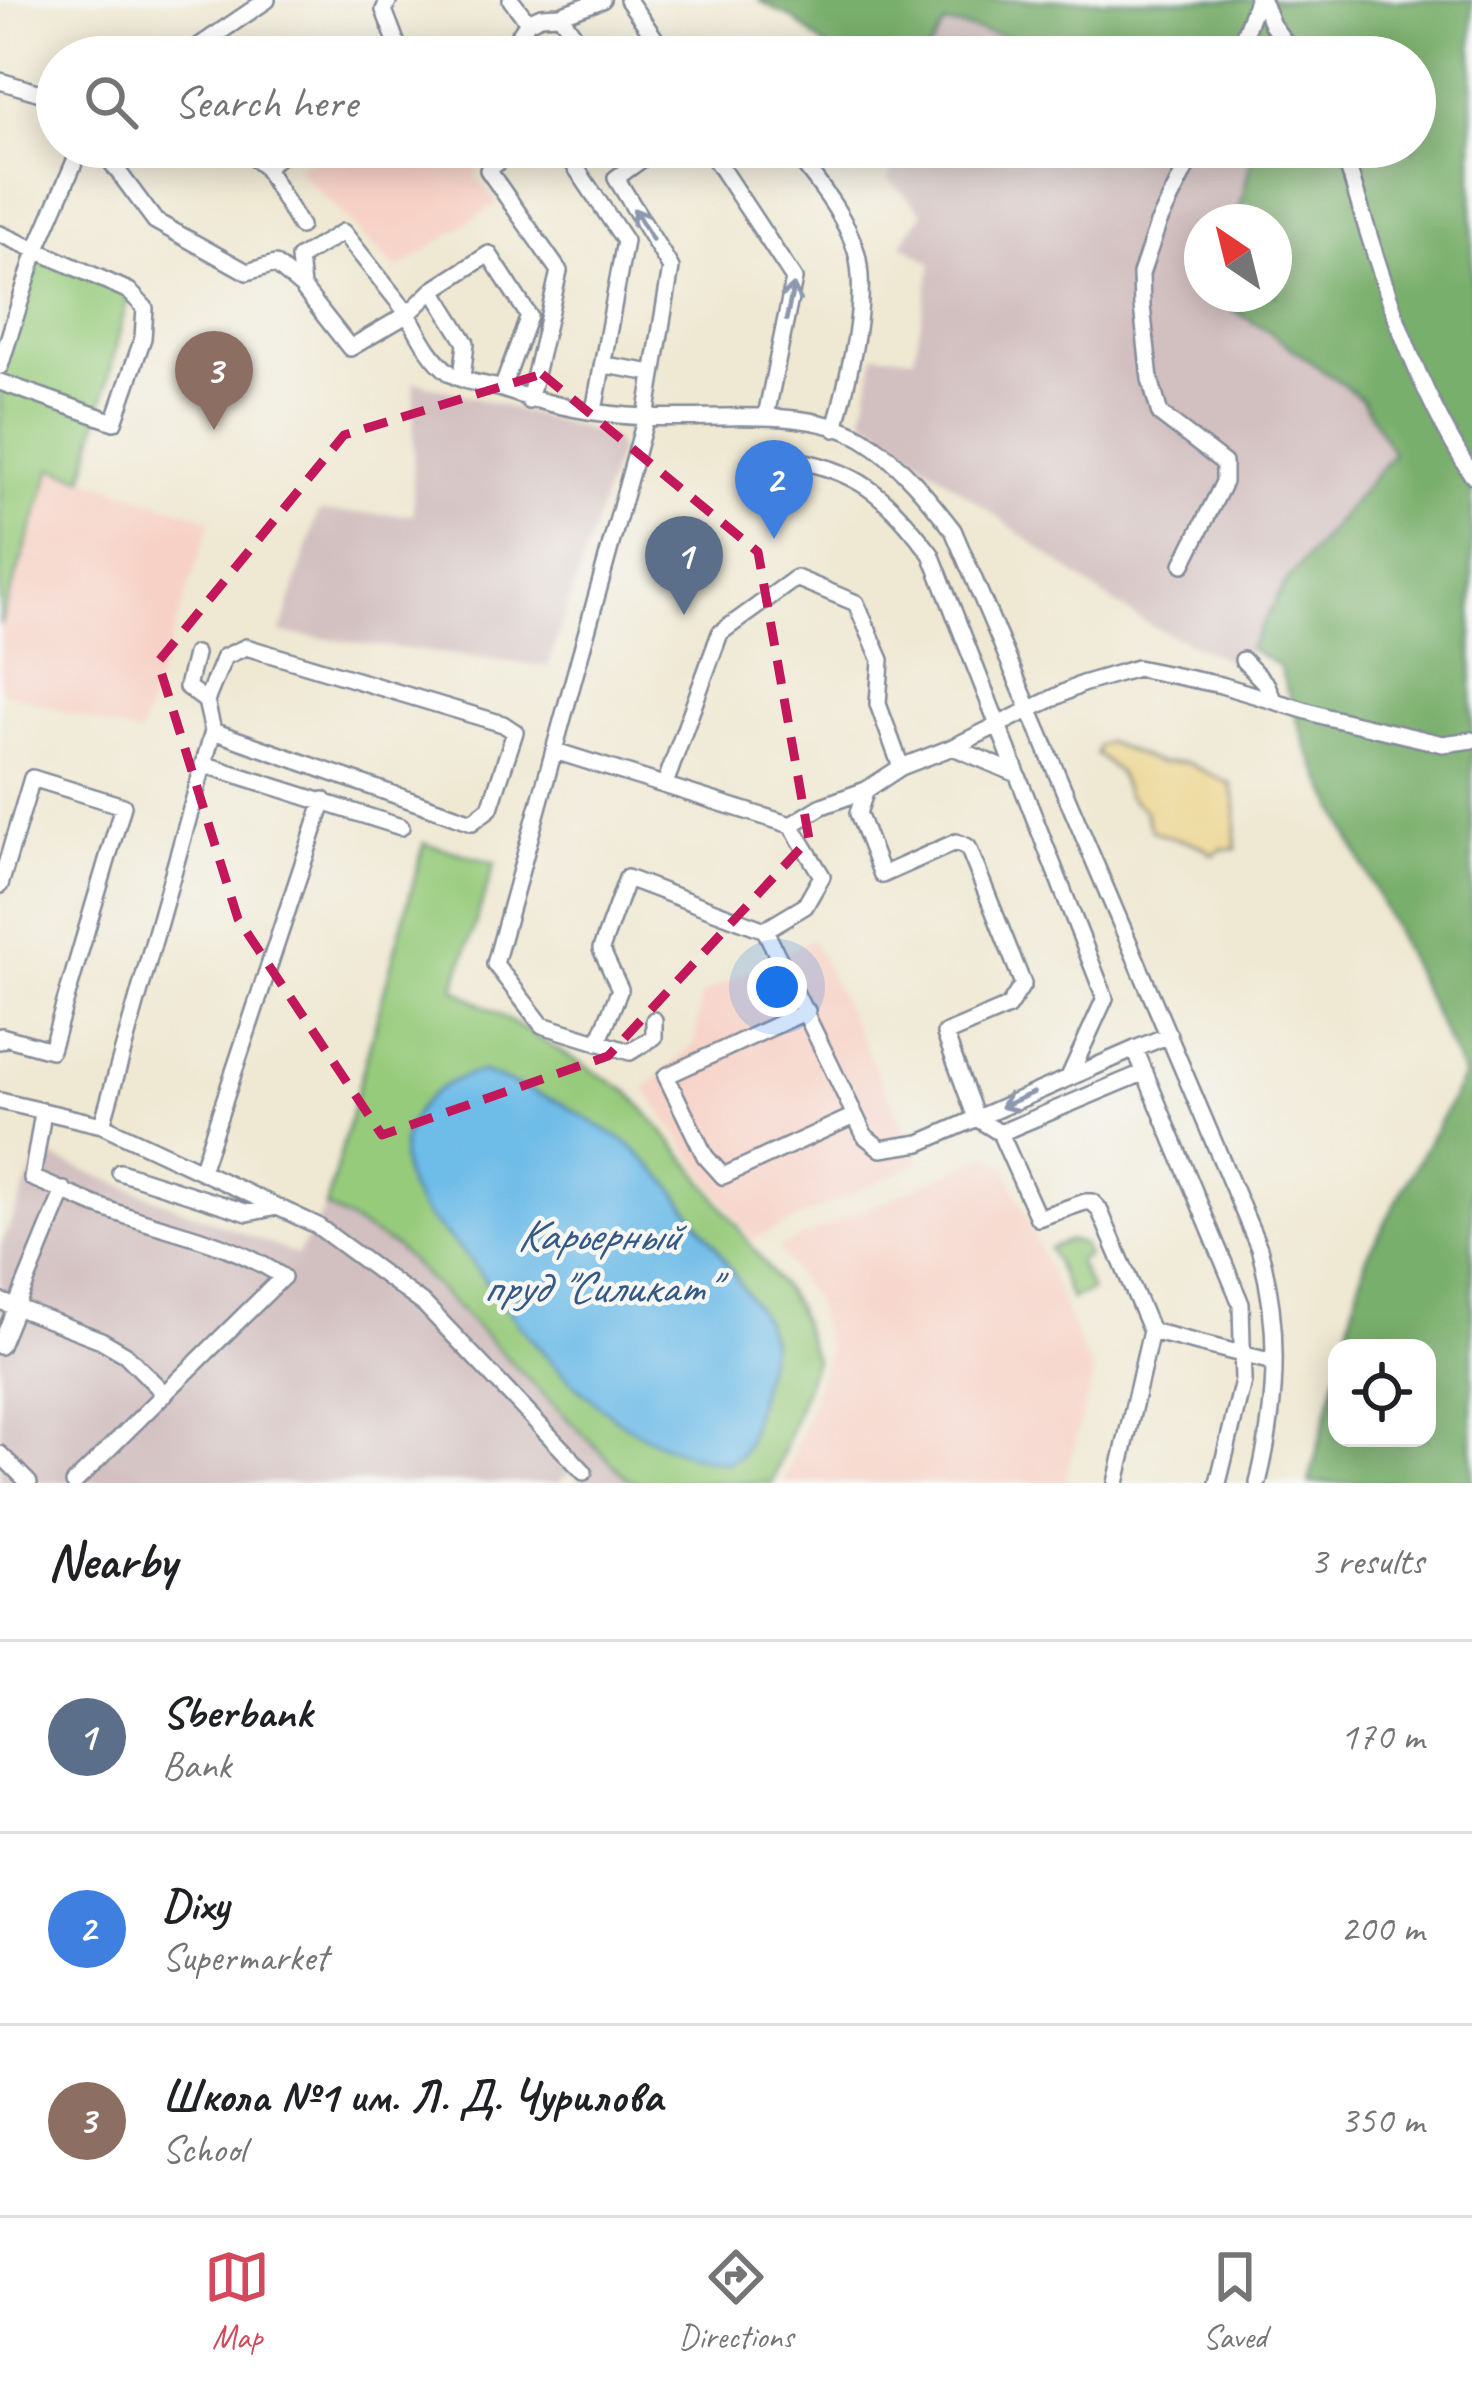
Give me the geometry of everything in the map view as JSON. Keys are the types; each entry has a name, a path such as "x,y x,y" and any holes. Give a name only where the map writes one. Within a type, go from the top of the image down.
{"street":[{"path":"213,36 267,0"},
{"path":"389,0 384,10 394,36"},
{"path":"511,0 528,22"},
{"path":"518,36 528,22 541,16 560,15 602,0"},
{"path":"628,0 653,36"},
{"path":"1245,36 1260,0"},
{"path":"1260,0 1280,36"},
{"path":"560,15 574,36"},
{"path":"0,81 36,92"},
{"path":"0,366 36,251 72,168"},
{"path":"116,168 155,221 248,272 275,264 302,287 350,348 409,314 433,290 489,254 530,316 502,389"},
{"path":"266,168 300,226"},
{"path":"490,168 559,271 529,401"},
{"path":"576,168 625,241 594,411"},
{"path":"593,192 629,168"},
{"path":"720,168 794,279 766,416"},
{"path":"806,168 843,220 857,256 859,292 849,376 835,429"},
{"path":"1183,564 1224,482 1224,463 1160,414 1150,379 1141,274 1158,224 1186,168"},
{"path":"1348,168 1397,326 1438,421 1472,475"},
{"path":"616,178 671,268 646,418 495,964 542,1025 630,1052 654,1037 653,1020"},
{"path":"302,287 299,258 343,232 409,314 431,356 454,377 529,401 594,411 646,418 766,416 835,429 861,438 889,460 953,530 1259,1248 1273,1312 1273,1362 1271,1421 1258,1483"},
{"path":"0,234 129,291 145,308 143,338 115,422 0,382"},
{"path":"433,290 466,343 462,378"},
{"path":"604,365 653,373"},
{"path":"782,458 811,462 862,480 931,554 1105,998 1069,1077"},
{"path":"665,784 720,633 796,578 856,603 881,660 878,704 902,767"},
{"path":"102,1125 213,731 206,701 224,657 246,647 503,724 515,732 490,808 472,822 213,731"},
{"path":"195,653 187,686 206,701"},
{"path":"1243,660 1267,685 1273,700"},
{"path":"791,825 822,806 866,790 902,767 1082,684 1137,668 1442,744 1472,740"},
{"path":"953,747 1017,774"},
{"path":"555,752 791,825 822,876 805,906 765,930"},
{"path":"203,764 401,827"},
{"path":"0,885 32,778 123,806 51,1050 2,1036 0,1041"},
{"path":"866,790 858,813 882,875 956,842 968,847 1023,984 1008,1007 946,1034 976,1118 1000,1133 1038,1218 1084,1202 1099,1209 1150,1331 1116,1483"},
{"path":"201,1171 324,800"},
{"path":"598,1043 620,989 601,949 627,878 765,930 854,1116 865,1136 881,1149 920,1143 1169,1035"},
{"path":"807,1011 666,1076 706,1156 723,1176 854,1116"},
{"path":"1136,1049 1241,1304 1243,1381 1218,1483"},
{"path":"1000,1133 1145,1072"},
{"path":"0,1101 102,1125 316,1225 425,1305 584,1472"},
{"path":"43,1113 32,1178 101,1207 206,1237 283,1277 74,1483"},
{"path":"120,1172 248,1213 277,1207"},
{"path":"0,1346 8,1304 64,1190"},
{"path":"8,1304 85,1333 124,1354 165,1394"},
{"path":"1150,1331 1273,1362"},
{"path":"0,1454 29,1483"}],"highlighted area":[{"path":"542,374 758,552 809,839 608,1056 382,1135 238,919 158,662 344,435"}],"shaded area":[{"path":"945,24 1004,36 938,36"},
{"path":"296,168 476,168 476,177 497,203 397,270"},
{"path":"892,168 1249,168 1241,204 1184,204 1184,312 1238,312 1268,331 1362,399 1393,455 1286,582 1240,666 1151,626 1105,597 863,417 875,354 914,357 932,264 902,244 923,212 889,180"},
{"path":"414,381 612,437 619,450 548,667 281,633 318,512 413,515"},
{"path":"52,467 211,520 139,736 0,690 0,625"},
{"path":"812,939 921,1162 752,1240 645,1089 695,1043 701,995"},
{"path":"41,1153 297,1255 326,1207 397,1248 628,1479 582,1483 571,1472 558,1483 0,1483 0,1247"},
{"path":"989,1155 1005,1166 1093,1375 1064,1483 784,1483 828,1351 814,1301 778,1248"}],"green space":[{"path":"758,0 1472,0 1472,1483 1309,1483 1328,1408 1328,1447 1436,1447 1436,1339 1345,1339 1366,1258 1464,1076 1307,748 1279,666 1249,649 1286,582 1393,454 1362,399 1237,312 1292,312 1292,204 1241,204 1249,168 1436,168 1436,36 1004,36 945,24 938,36 813,36"},
{"path":"39,257 129,293 84,478 52,468 0,625 0,370"},
{"path":"424,843 495,863 454,988 630,1093 694,1168 795,1305 815,1360 772,1483 638,1483 628,1479 397,1248 326,1207"},
{"path":"1069,1240 1082,1244 1087,1256 1078,1261 1091,1291 1071,1299 1049,1248"}],"sand":[{"path":"1107,742 1158,763 1185,762 1231,784 1236,849 1213,855 1151,830 1144,810 1127,795 1118,772 1096,754 1098,746"}],"water":[{"name":"Карьерный пруд \"Силикат\"","path":"483,1072 561,1103 629,1144 670,1184 716,1247 764,1320 771,1341 747,1444 740,1456 727,1463 686,1454 613,1416 551,1360 416,1201 402,1158 412,1118 441,1088"}],"place":[{"name":"Школа №1 им. Л. Д. Чурилова","path":"214,430"},
{"name":"Dixy","path":"774,539"},
{"name":"Sberbank","path":"684,615"}]}
